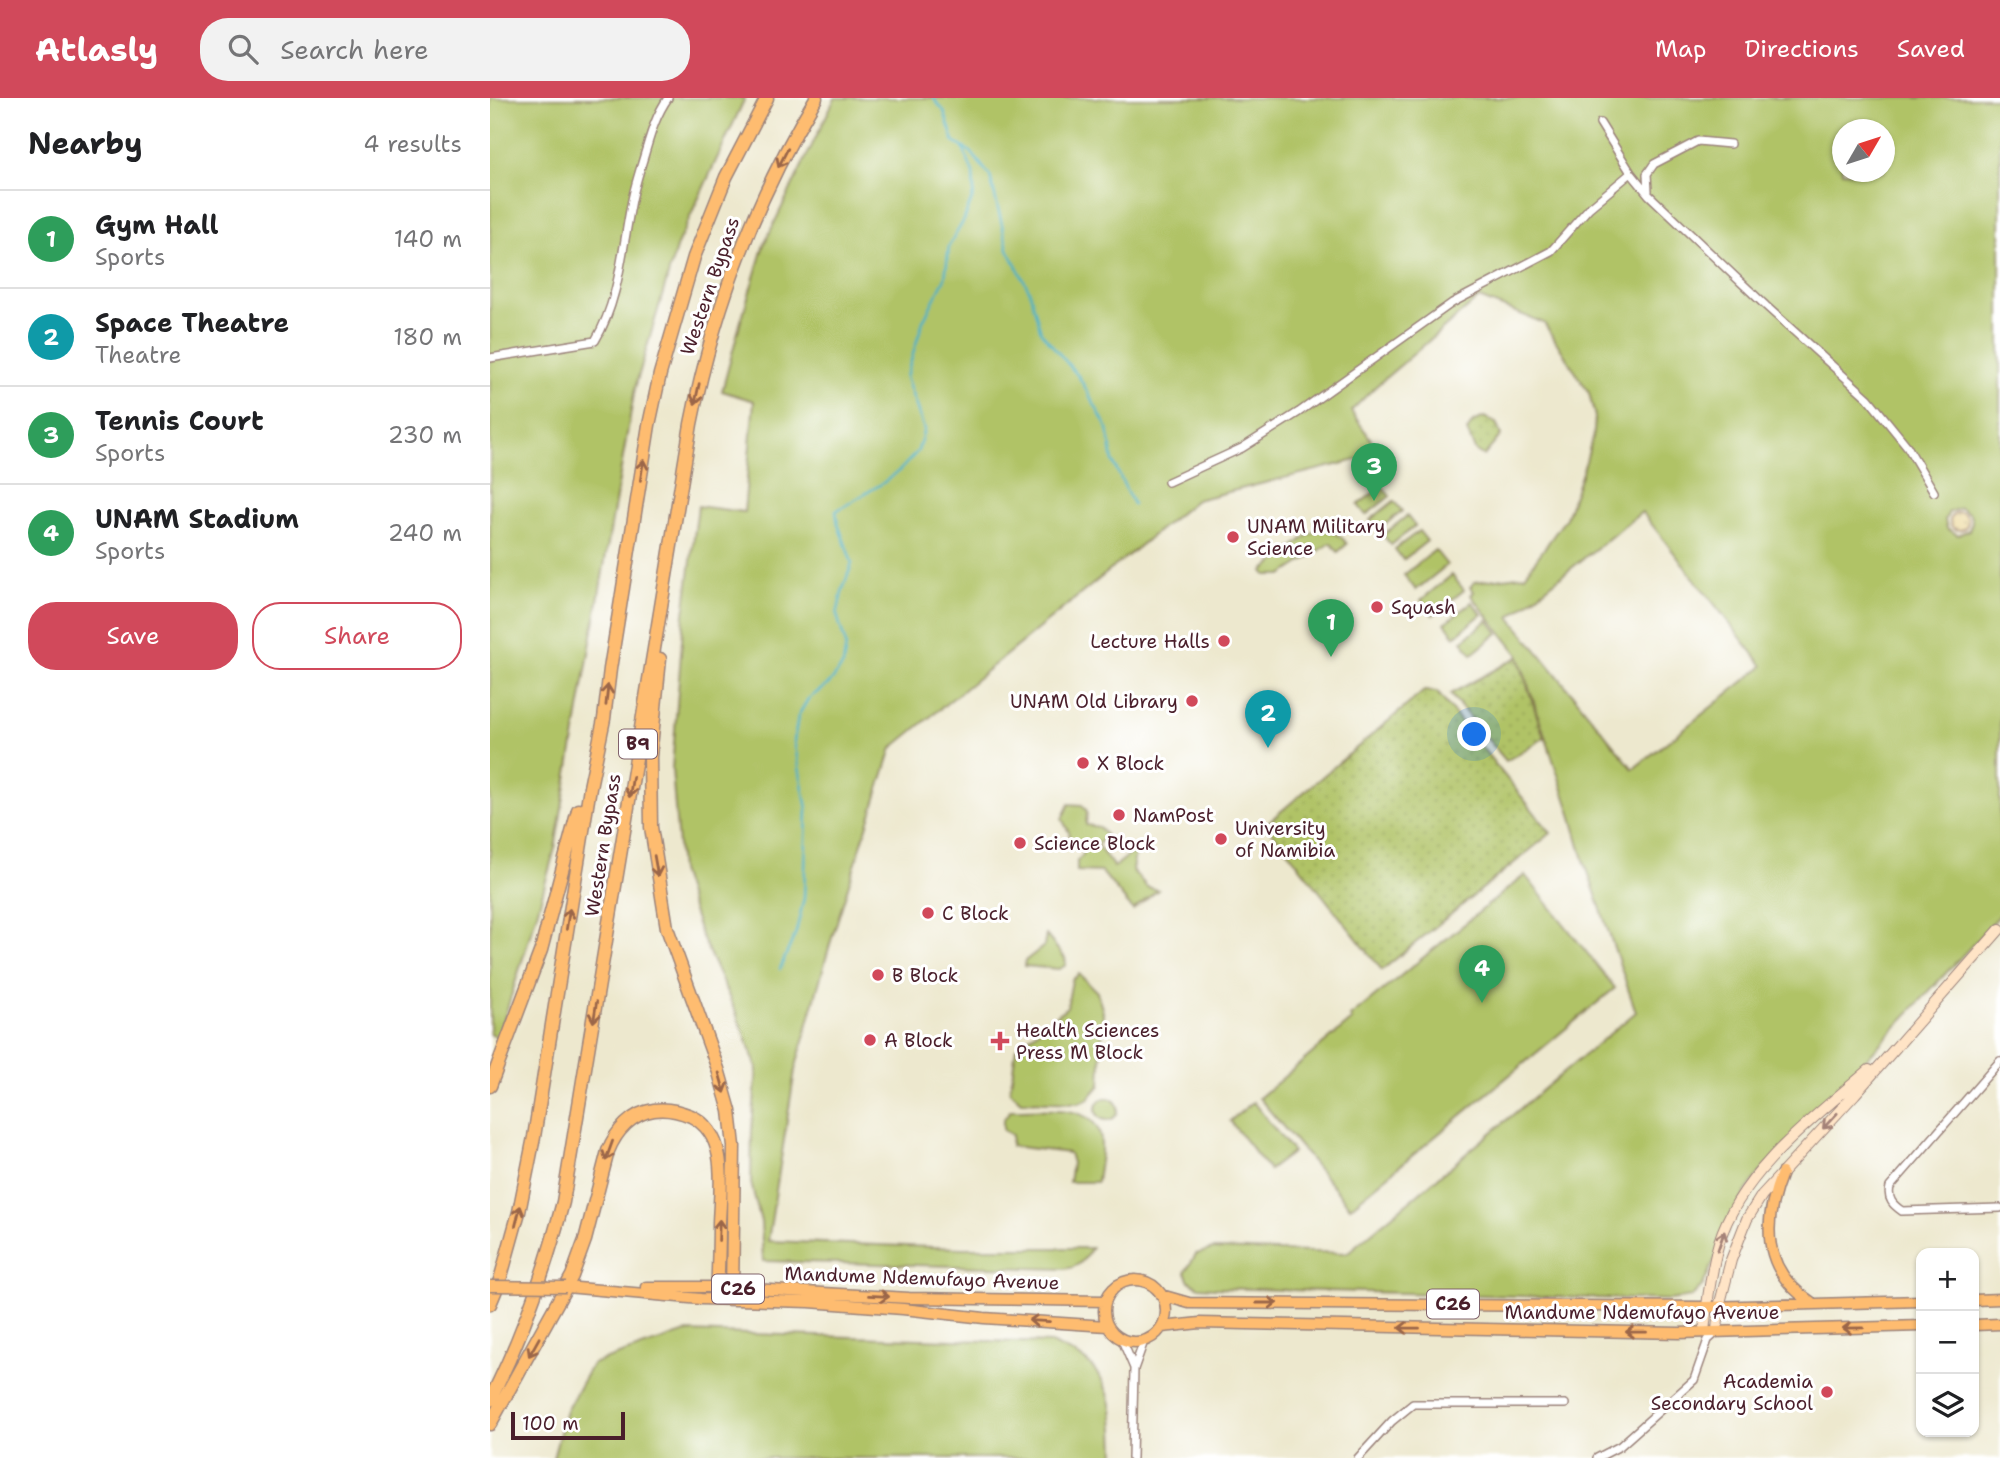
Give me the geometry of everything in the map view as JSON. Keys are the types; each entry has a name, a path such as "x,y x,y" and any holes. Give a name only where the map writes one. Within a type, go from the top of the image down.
{"highway":[{"name":"Western Bypass","path":"490,1304 508,1252 528,1167 590,787 604,719 649,425 669,338 694,257 717,197 767,98"},
{"name":"Western Bypass","path":"490,1401 529,1315 548,1260 563,1202 697,393 731,275 771,180 816,98"},
{"path":"681,482 671,547 651,741 650,819 667,928 718,1069 730,1111 734,1146 732,1293"},
{"path":"490,1086 541,950 604,719"},
{"path":"490,1424 566,1287 585,1240 613,1140 630,1120 646,1112 664,1109 695,1119 709,1131 717,1146 720,1177 717,1293"}],"main road":[{"path":"1717,1331 1719,1307 1731,1260 1747,1219 1762,1195 2000,929"},
{"path":"1706,1336 1706,1307 1720,1240 1735,1207 1760,1173 1810,1121 1891,1051"},
{"path":"1782,1173 1774,1193 1768,1223 1770,1245 1776,1264 1786,1280 1811,1303"},
{"name":"Mandume Ndemufayo Avenue","path":"566,1287 909,1297 1104,1307 1109,1293 1121,1283 1135,1280 1147,1282 1161,1295 1189,1303 1719,1307 1916,1301"},
{"name":"C26","path":"490,1286 566,1287"},
{"name":"Mandume Ndemufayo Avenue","path":"732,1293 984,1318 1107,1326"},
{"path":"1104,1307 1107,1326 1120,1338 1133,1342 1144,1341 1154,1336 1162,1327 1166,1312 1161,1295"},
{"path":"1979,1300 2000,1299"},
{"name":"Mandume Ndemufayo Avenue","path":"1162,1327 1200,1323 1706,1336 1717,1331 1916,1326"},
{"path":"1979,1325 2000,1324"}],"street":[{"path":"490,358 595,341 601,331 619,275 631,202 641,167 656,118 668,98"},
{"path":"1600,123 1631,173 1649,195 1868,398 1907,446 1934,492"},
{"path":"1649,195 1647,174 1654,164 1698,141 1730,144"},
{"path":"1168,482 1242,448 1298,412 1452,303 1551,251 1589,208 1631,173"},
{"path":"2000,1062 1890,1187 1890,1200 1902,1211 2000,1208"},
{"path":"1597,1458 1620,1446 1694,1380 1706,1336"},
{"path":"1120,1338 1134,1369"},
{"path":"1132,1458 1134,1369 1144,1341"},
{"path":"1358,1458 1392,1421 1413,1404 1565,1404"}],"green space":[{"path":"490,98 745,98 677,245 635,388 555,848 498,1038 490,1034"},
{"path":"835,98 2000,98 2000,915 1760,1173 1746,1191 1703,1285 1691,1297 1670,1300 1214,1288 1199,1287 1189,1281 1185,1272 1196,1254 1213,1249 1347,1253 1636,1012 1518,654 1471,595 1474,592 1470,587 1475,582 1525,575 1566,518 1586,461 1595,417 1589,393 1544,323 1479,298 1375,387 1351,411 1381,454 1196,500 892,748 830,944 795,1070 768,1241 961,1248 1092,1248 1086,1257 1077,1265 1063,1269 763,1261 761,1222 751,1183 757,1068 734,1008 700,933 680,871 672,769 684,614 698,506 744,512 754,401 722,391 764,244","holes":["1960,508 1970,514 1972,522 1969,530 1958,535 1947,528 1945,520 1949,512","1642,512 1763,666 1633,769 1510,617"]},
{"path":"1484,417 1496,423 1501,435 1484,456 1475,450 1467,431 1473,422"},
{"path":"1382,486 1390,496 1366,515 1358,505"},
{"path":"1394,501 1402,511 1378,530 1370,520"},
{"path":"1407,516 1415,526 1391,545 1383,535"},
{"path":"1318,530 1335,533 1347,544 1338,552 1331,543 1282,575 1266,575 1263,571"},
{"path":"1419,531 1427,541 1403,560 1395,549"},
{"path":"1435,550 1447,565 1416,590 1404,575"},
{"path":"1452,575 1464,590 1433,615 1421,600"},
{"path":"1472,602 1482,614 1455,636 1445,623"},
{"path":"1488,620 1498,633 1472,654 1462,641"},
{"path":"1518,657 1544,738 1506,761 1450,694"},
{"path":"1424,691 1437,692 1551,833 1382,970 1266,824"},
{"path":"1069,804 1082,805 1087,811 1086,825 1099,827 1106,836 1097,845 1114,867 1133,852 1135,854 1132,870 1147,887 1158,890 1133,910 1102,872 1077,871 1077,861 1083,855 1082,843 1070,840 1062,819"},
{"path":"1525,875 1615,988 1350,1207 1259,1098 1352,1020 1350,1017"},
{"path":"1046,935 1065,958 1066,965 1059,969 1024,966 1025,961 1044,946"},
{"path":"1079,974 1097,992 1103,1012 1100,1085 1088,1099 1079,1103 1021,1101 1010,1091 1016,1048 1067,1007 1072,980"},
{"path":"1107,1098 1115,1101 1118,1109 1115,1117 1107,1120 1099,1117 1096,1109 1099,1101"},
{"path":"1253,1102 1293,1152 1269,1170 1230,1121"},
{"path":"1011,1110 1067,1111 1091,1120 1098,1130 1101,1144 1097,1182 1069,1182 1072,1163 1069,1153 1011,1146 1012,1135 1003,1130 1003,1120"},
{"path":"686,1332 1051,1343 1086,1361 1103,1382 1111,1406 1115,1458 553,1458 566,1411 592,1364"}],"sand":[{"path":"1959,512 1965,515 1968,521 1965,527 1959,530 1953,527 1950,521 1953,515"}],"waterway":[{"path":"933,98 944,111 954,142 971,152 990,176 1008,249 1029,290 1041,332 1079,377 1108,429 1113,462 1133,504"},
{"path":"780,969 796,932 804,898 807,809 794,741 798,716 808,699 830,683 843,665 846,645 837,615 852,563 836,511 883,483 918,451 924,429 906,377 923,321 945,278 949,246 964,220 974,193 973,173 963,148"}],"place":[{"name":"Tennis Court","path":"1374,501"},
{"name":"UNAM Military Science","path":"1233,537"},
{"name":"Squash","path":"1377,607"},
{"name":"Lecture Halls","path":"1224,641"},
{"name":"Gym Hall","path":"1331,657"},
{"name":"UNAM Old Library","path":"1192,701"},
{"name":"Space Theatre","path":"1268,748"},
{"name":"X Block","path":"1083,763"},
{"name":"NamPost","path":"1119,815"},
{"name":"University of Namibia","path":"1221,839"},
{"name":"Science Block","path":"1020,843"},
{"name":"C Block","path":"928,913"},
{"name":"B Block","path":"878,975"},
{"name":"UNAM Stadium","path":"1482,1003"},
{"name":"A Block","path":"870,1040"},
{"name":"Health Sciences Press M Block","path":"1000,1041"},
{"name":"Academia Secondary School","path":"1827,1392"}]}
